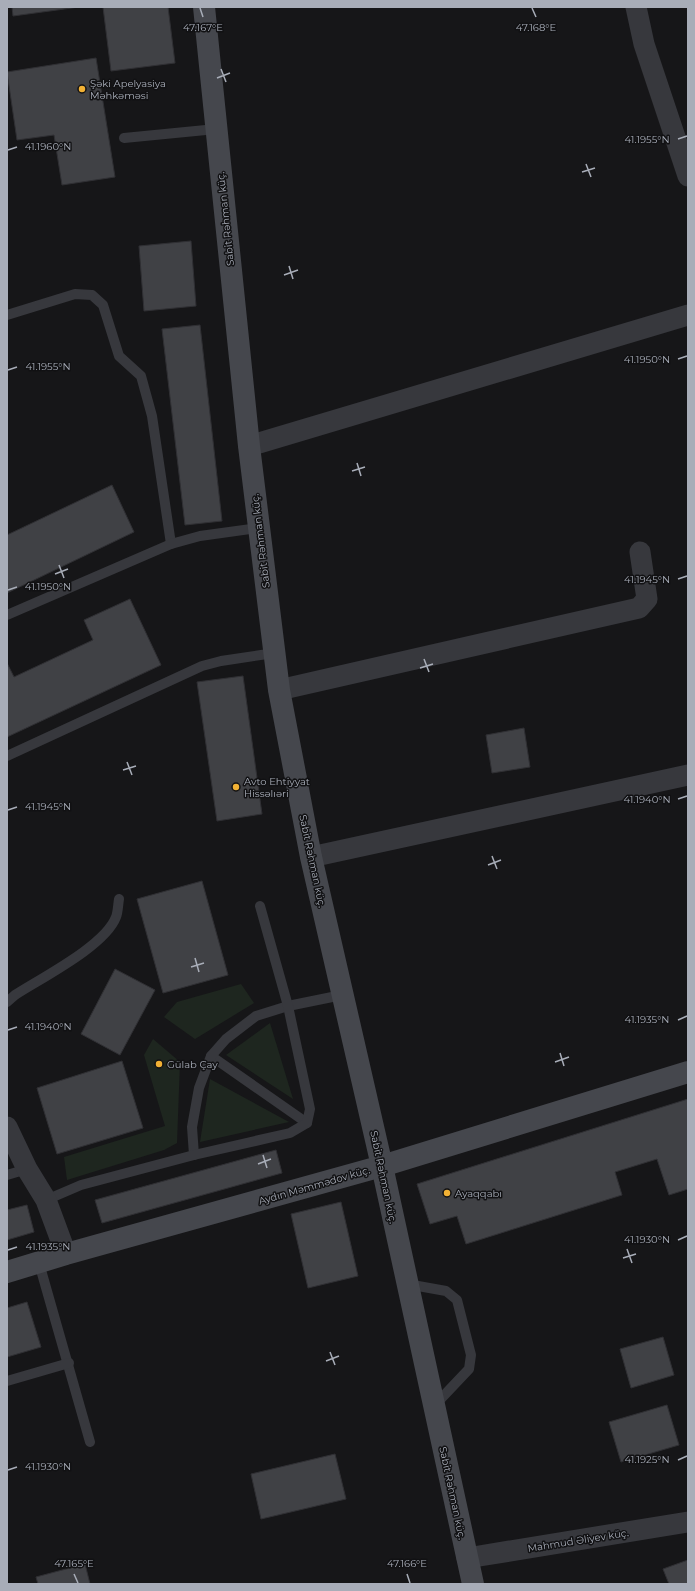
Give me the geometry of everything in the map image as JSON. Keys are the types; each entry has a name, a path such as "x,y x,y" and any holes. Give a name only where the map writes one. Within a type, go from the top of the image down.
{"main road":[{"name":"Sabit Rəhman küç.","path":"204,7 258,528 279,690 311,857 382,1166 472,1584"},
{"name":"Aydın Məmmədov küç.","path":"7,1272 66,1254 382,1166 688,1072"}],"street":[{"path":"636,7 644,44 688,176"},
{"path":"249,446 688,315"},
{"path":"279,690 640,608 647,599 640,552"},
{"path":"311,857 688,775"},
{"path":"7,1127 27,1169 46,1200 66,1254"},
{"name":"Mahmud Əliyev küç.","path":"467,1558 688,1522"}],"lane":[{"path":"124,138 216,129"},
{"path":"7,315 75,294 92,294 103,305 120,356 141,376 152,416 171,544"},
{"path":"7,615 171,544 200,536 258,528"},
{"path":"7,756 202,666 221,661 274,652"},
{"path":"7,1002 15,995 71,960 104,936 116,918 119,899"},
{"path":"46,1200 81,1186 194,1155 290,1133 307,1123 310,1109 288,1006 260,906"},
{"path":"194,1155 192,1127 198,1088 211,1056 226,1038 256,1016 288,1006 342,995"},
{"path":"211,1056 307,1123"},
{"path":"7,1175 27,1169"},
{"path":"39,1263 69,1363 90,1442"},
{"path":"407,1284 446,1291 457,1300 471,1355 469,1369 434,1406"},
{"path":"7,1381 69,1363"}],"shaded area":[{"path":"241,984 254,1003 195,1039 164,1017 177,1002"},
{"path":"270,1023 293,1099 226,1055"},
{"path":"153,1039 180,1062 177,1143 164,1150 67,1180 64,1157 165,1126 144,1055"},
{"path":"210,1079 289,1122 200,1142"}],"building":[{"path":"12,7 79,7 13,16"},
{"path":"103,7 168,7 175,63 111,71"},
{"path":"96,58 115,177 62,185 54,135 17,140 7,72"},
{"path":"191,241 196,306 144,311 139,246"},
{"path":"200,325 222,521 185,525 162,329"},
{"path":"112,485 134,532 7,593 7,535"},
{"path":"130,599 161,665 7,737 7,663 14,677 93,640 84,620"},
{"path":"243,676 262,814 217,821 197,682"},
{"path":"524,728 530,767 492,773 486,735"},
{"path":"202,881 228,975 163,993 137,899"},
{"path":"115,969 155,990 120,1055 81,1034"},
{"path":"122,1061 143,1128 57,1154 37,1088"},
{"path":"688,1099 688,1189 669,1195 657,1159 615,1172 622,1195 466,1244 457,1216 430,1224 417,1184"},
{"path":"276,1150 282,1173 102,1223 95,1200"},
{"path":"341,1202 358,1276 308,1288 291,1214"},
{"path":"27,1205 34,1232 7,1240 7,1210"},
{"path":"27,1302 41,1347 7,1357 7,1308"},
{"path":"663,1337 674,1375 631,1388 620,1349"},
{"path":"667,1405 679,1445 621,1462 609,1422"},
{"path":"335,1454 346,1499 261,1519 251,1474"},
{"path":"688,1560 688,1584 669,1584 663,1569"},
{"path":"85,1564 90,1584 38,1584 36,1577"}],"place":[{"name":"Şəki Apelyasiya Məhkəməsi","path":"82,89"},
{"name":"Avto Ehtiyyat Hissəlıəri","path":"236,787"},
{"name":"Gülab Çay","path":"159,1064"},
{"name":"Ayaqqabı","path":"447,1193"}]}
